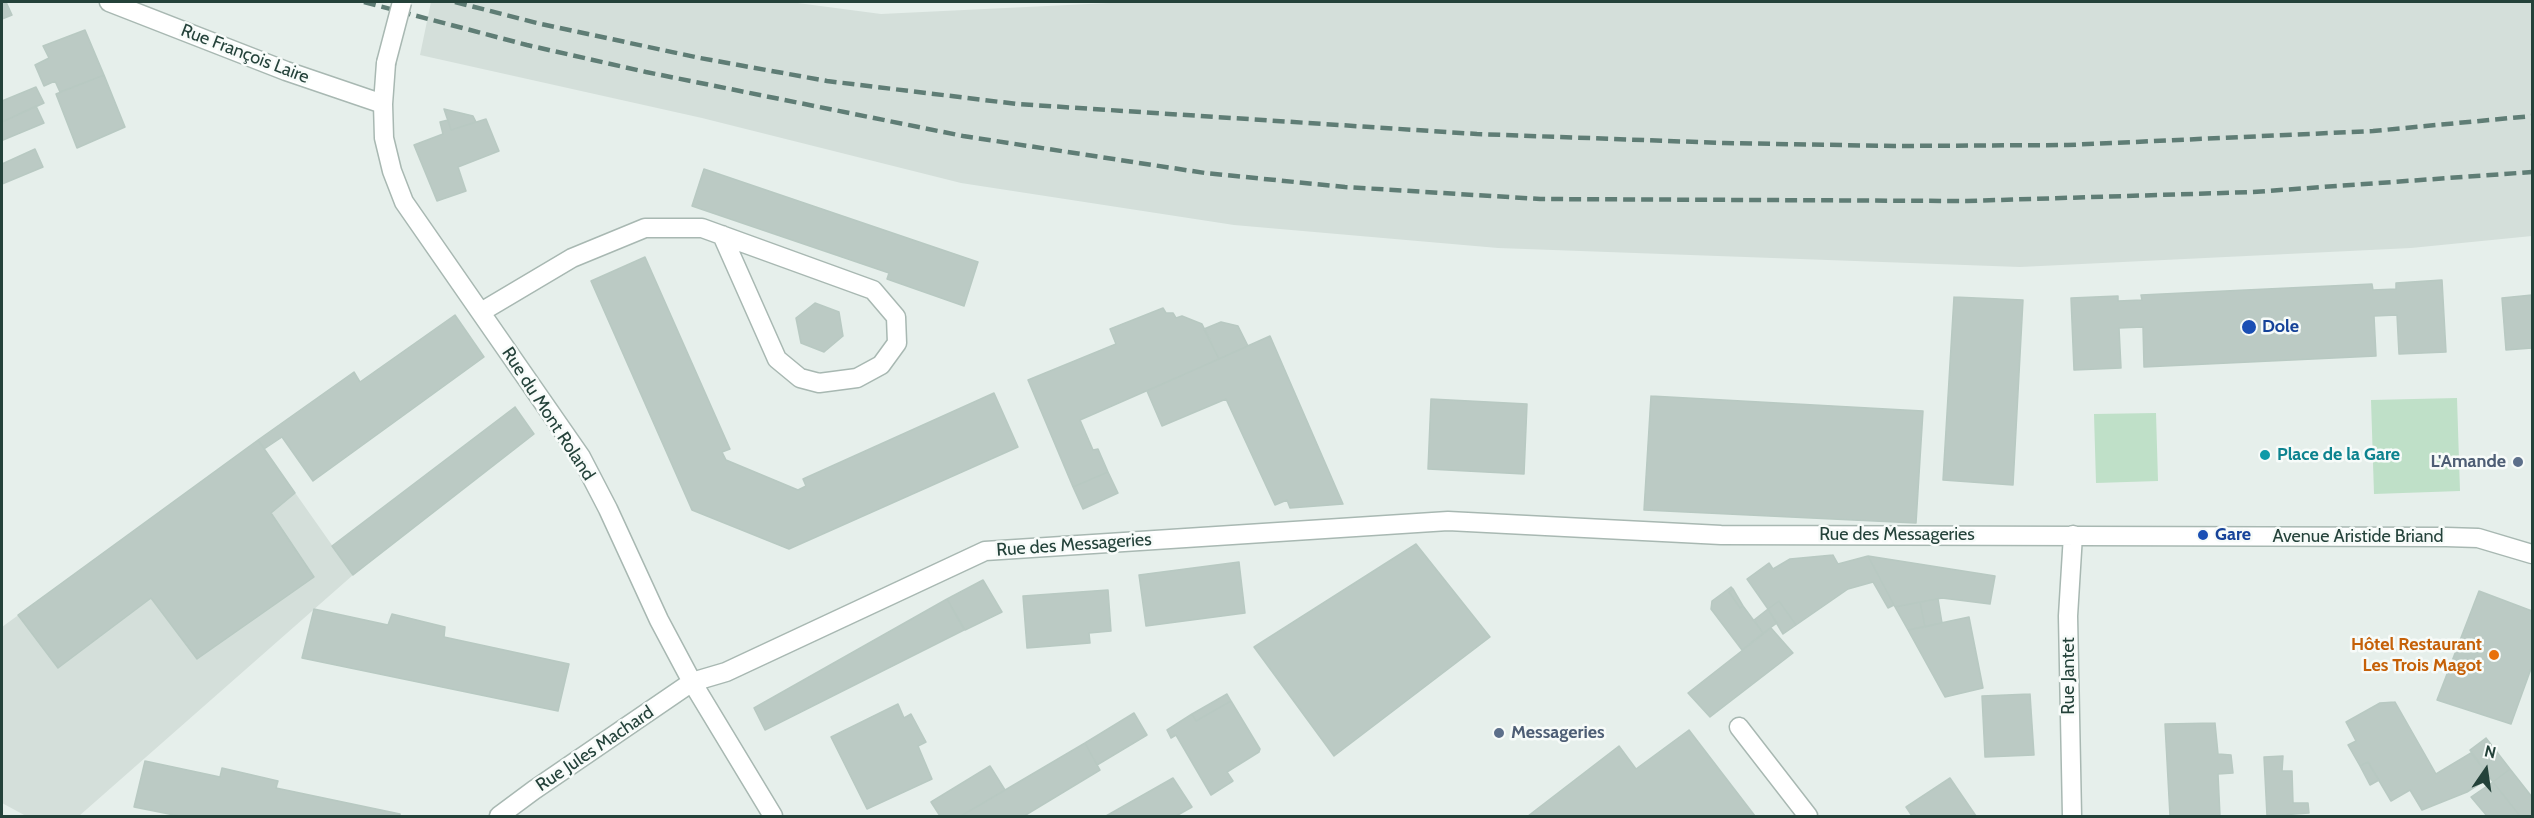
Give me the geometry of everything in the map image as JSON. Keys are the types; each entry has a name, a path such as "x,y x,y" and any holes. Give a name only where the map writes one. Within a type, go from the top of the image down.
{"street":[{"name":"Rue François Laire","path":"109,2 286,71 383,104"},
{"name":"Rue du Mont Roland","path":"402,2 386,63 383,104 384,138 392,171 404,202 581,458 608,509 659,620 692,682 773,816"},
{"path":"481,312 572,258 645,228 702,228 722,235 873,290 897,317 897,343 881,365 857,378 819,383 800,378 777,360 722,235"},
{"name":"Rue des Messageries","path":"692,682 726,672 985,551 1448,521 1721,535 2073,535"},
{"name":"Avenue Aristide Briand","path":"2073,535 2478,538 2532,554"},
{"name":"Rue Jantet","path":"2072,816 2068,616 2073,535"},
{"name":"Rue Jules Machard","path":"499,816 692,682"},
{"path":"1739,727 1808,816"}],"shaded area":[{"path":"431,2 790,2 881,14 1130,2 2532,2 2532,236 2411,248 2020,267 1498,248 1234,225 961,183 702,118 420,55"},
{"path":"258,440 353,575 79,816 26,816 2,803 2,627"}],"green space":[{"path":"2457,398 2460,491 2374,494 2371,400"},
{"path":"2156,413 2158,481 2096,483 2094,414"}],"building":[{"path":"2,2 6,2 12,15 2,19"},
{"path":"85,30 104,75 60,92 55,81 44,86 35,65 49,58 43,46"},
{"path":"104,75 125,127 77,148 56,94"},
{"path":"36,87 44,103 2,122 2,101"},
{"path":"36,106 44,123 3,140 2,122"},
{"path":"444,109 473,116 476,122 451,130"},
{"path":"486,119 499,151 458,167 466,191 437,201 414,145 443,134 440,122 448,120 451,130"},
{"path":"35,149 43,167 2,184 2,164"},
{"path":"704,169 978,262 964,306 887,279 889,273 692,206"},
{"path":"645,257 730,449 722,452 726,460 798,490 806,486 803,479 994,393 1018,447 789,549 692,510 591,281"},
{"path":"2442,280 2446,352 2399,354 2397,315 2374,316 2376,356 2144,367 2143,327 2119,328 2121,368 2074,370 2071,298 2118,296 2118,301 2142,300 2141,295 2372,284 2373,290 2396,289 2396,283"},
{"path":"2532,295 2532,348 2506,350 2502,298"},
{"path":"1954,297 2023,300 2013,485 1943,480"},
{"path":"815,303 839,312 843,336 824,352 801,343 796,318"},
{"path":"1163,308 1166,313 1173,313 1176,318 1182,316 1202,324 1219,359 1080,420 1093,450 1098,449 1108,472 1073,487 1028,380 1116,344 1110,329"},
{"path":"455,315 484,357 313,481 282,437 264,449 258,440 354,372 360,382"},
{"path":"1221,322 1238,326 1248,346 1219,359 1204,329"},
{"path":"1270,336 1343,504 1290,508 1287,500 1275,505 1226,399 1162,426 1147,391"},
{"path":"1651,396 1923,411 1916,523 1644,510"},
{"path":"1431,399 1527,404 1524,474 1428,469"},
{"path":"515,407 534,434 353,575 332,546"},
{"path":"258,440 295,493 271,513 314,577 197,659 151,598 58,668 18,615"},
{"path":"1108,472 1118,493 1083,509 1073,487"},
{"path":"1416,544 1490,637 1334,756 1254,647"},
{"path":"1833,555 1838,564 1868,556 1894,605 1888,608 1873,582 1848,589 1796,625 1779,601 1768,609 1747,579 1769,563 1773,569 1790,559"},
{"path":"1868,556 1995,576 1990,604 1942,598 1895,607"},
{"path":"1239,562 1245,613 1146,626 1139,575"},
{"path":"983,580 1002,612 965,630 947,599"},
{"path":"1731,587 1733,589 1729,592 1740,608 1743,606 1763,633 1742,650 1711,609 1712,601"},
{"path":"1733,589 1743,606 1740,608 1729,592"},
{"path":"1108,590 1111,631 1089,633 1090,643 1027,648 1023,596"},
{"path":"2479,591 2532,611 2532,666 2511,724 2437,700"},
{"path":"947,599 964,630 765,730 754,708"},
{"path":"1938,599 1942,623 1925,627 1920,602"},
{"path":"1779,601 1796,625 1783,634 1768,609"},
{"path":"1920,602 1925,627 1908,630 1895,607"},
{"path":"314,609 388,625 392,614 445,627 444,637 569,664 558,711 302,658"},
{"path":"1768,609 1777,623 1763,633 1754,620"},
{"path":"1969,617 1983,688 1945,697 1908,630"},
{"path":"1771,628 1793,653 1710,717 1688,693"},
{"path":"1227,694 1231,701 1196,721 1192,714"},
{"path":"2030,694 2034,755 1985,757 1982,696"},
{"path":"1231,701 1260,749 1259,752 1227,772 1233,781 1211,795 1176,735 1171,738 1167,730 1192,714 1196,721"},
{"path":"2395,702 2436,774 2471,753 2490,777 2467,792 2422,810 2410,790 2391,801 2368,762 2360,766 2348,745 2356,741 2346,722 2380,703"},
{"path":"898,704 904,718 911,714 926,742 918,746 932,779 867,809 831,737"},
{"path":"1134,713 1147,735 1097,765 1085,743"},
{"path":"2215,723 2218,754 2231,755 2233,773 2218,774 2220,816 2170,816 2165,724"},
{"path":"1689,730 1755,816 1528,816 1619,746 1636,769"},
{"path":"2486,738 2510,769 2493,782 2470,750"},
{"path":"1085,743 1100,770 1024,816 961,816"},
{"path":"2283,756 2282,771 2292,771 2293,803 2308,803 2309,813 2267,816 2264,757"},
{"path":"145,761 220,777 222,768 278,781 276,788 400,814 400,816 179,816 134,807"},
{"path":"2368,762 2379,780 2370,785 2360,766"},
{"path":"990,766 1005,790 961,816 940,816 931,802"},
{"path":"2510,769 2532,797 2532,816 2520,816 2493,782"},
{"path":"1173,778 1192,807 1176,816 1106,816"},
{"path":"1950,778 1976,816 1912,816 1906,807"},
{"path":"2493,782 2520,816 2487,816 2471,797"}],"railway":[{"path":"364,2 527,45 646,72 963,136 1205,173 1345,187 1540,199 1967,201 2253,192 2532,172"},
{"path":"455,2 541,24 700,58 827,81 1017,104 1477,134 1724,143 1894,146 2068,145 2373,131 2532,116"}],"place":[{"name":"Dole","path":"2249,327"},
{"name":"Place de la Gare","path":"2265,455"},
{"name":"L'Amande","path":"2518,462"},
{"name":"Gare","path":"2203,535"},
{"name":"Hôtel Restaurant Les Trois Magot","path":"2494,655"},
{"name":"Messageries","path":"1499,733"}]}
